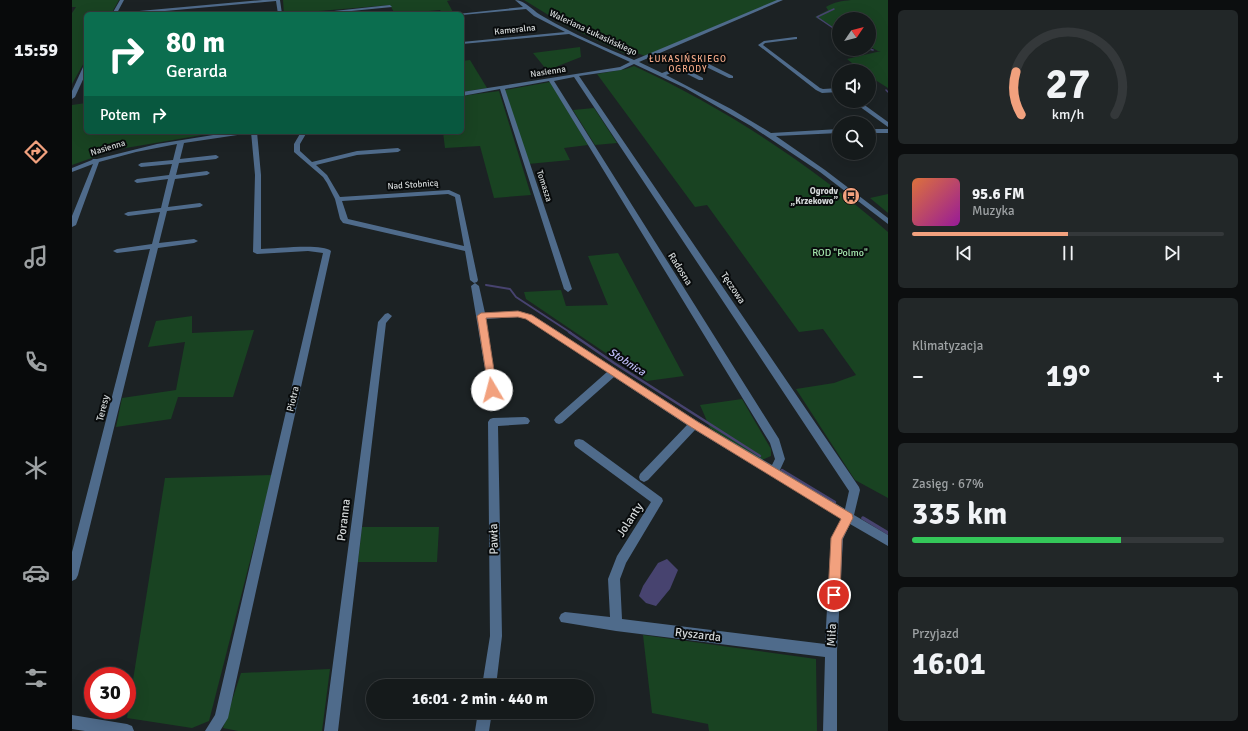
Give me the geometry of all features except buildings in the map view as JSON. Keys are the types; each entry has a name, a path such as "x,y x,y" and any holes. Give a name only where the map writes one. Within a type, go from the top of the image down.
{"street":[{"path":"116,12 122,0"},
{"path":"138,12 278,0 280,12"},
{"name":"Waleriana Łukasińskiego","path":"517,0 526,8 542,18 569,32 637,62 714,101 770,135 823,171 888,222"},
{"name":"Waleriana Łukasińskiego","path":"637,62 781,0"},
{"path":"328,12 390,6"},
{"path":"464,14 526,8"},
{"name":"Kameralna","path":"464,43 569,32"},
{"path":"795,38 764,42 760,45 818,90 832,90"},
{"path":"662,75 700,62 707,58"},
{"name":"Nasienna","path":"464,94 617,69 637,62"},
{"path":"700,62 731,77"},
{"path":"681,69 701,78"},
{"path":"72,97 84,71"},
{"name":"Tęczowa","path":"576,76 855,490 848,518"},
{"name":"Radosna","path":"551,80 775,442 780,459 774,471"},
{"path":"78,83 84,82"},
{"name":"Tomasza","path":"502,88 568,289"},
{"path":"865,108 888,125"},
{"path":"770,135 832,131"},
{"path":"876,131 888,131"},
{"name":"Nasienna","path":"72,170 95,160 129,151 231,134"},
{"name":"Piotra","path":"212,731 221,718 327,251 308,249 257,252 258,175 254,134"},
{"path":"303,134 296,148 297,152 328,179 338,199 344,219 468,250"},
{"name":"Teresy","path":"72,575 181,142"},
{"path":"310,164 357,153 398,150"},
{"path":"141,165 216,157"},
{"path":"72,225 96,164 95,160"},
{"path":"137,181 207,173"},
{"name":"Nad Stobnicą","path":"338,199 448,192 458,196 481,316"},
{"path":"128,214 200,205"},
{"path":"117,251 194,242"},
{"path":"492,390 481,316 518,314 529,317 694,424 888,541"},
{"name":"Poranna","path":"331,731 382,322 388,316"},
{"path":"559,420 614,372"},
{"name":"Pawła","path":"490,679 496,636 493,422 524,421"},
{"path":"644,477 694,424"},
{"name":"Jolanty","path":"579,444 658,501 620,560 614,580 616,625"},
{"name":"Miła","path":"830,731 831,651 837,538 848,518"},
{"name":"Ryszarda","path":"565,618 831,651"},
{"path":"482,731 484,719"},
{"path":"72,722 127,731"}],"green space":[{"path":"72,0 119,0 112,12 84,12 84,63 72,84 72,13 76,7 72,7"},
{"path":"283,0 451,0 447,1 453,12 442,12 440,10 394,12 390,5 308,12 284,12"},
{"path":"524,0 778,0 645,56 637,53 626,54 563,24"},
{"path":"851,0 888,0 888,88 876,80 876,64 853,64 847,59 860,56 876,56 876,52 881,51 876,50 876,12 832,12 832,27 815,17 828,10 826,7 829,5"},
{"path":"580,47 581,57 558,66 557,68 560,72 550,74 533,53"},
{"path":"470,60 487,88 464,92 464,61"},
{"name":"ROD \"Polmo\"","path":"634,66 702,101 767,140 829,184 888,232 888,498 855,480 796,389 834,383 856,375 823,329 799,332 707,205 695,207 597,74 626,69"},
{"path":"550,82 588,145 564,148 570,160 528,164 505,90"},
{"path":"499,91 531,195 494,198 480,146 445,148 443,134 464,134 464,96"},
{"path":"84,103 84,134 208,134 114,150 72,165 72,105"},
{"path":"594,108 617,143 595,145 573,110"},
{"path":"888,194 888,213 870,198"},
{"path":"618,253 684,376 647,381 526,299 524,292 561,290 566,306 608,305 588,256"},
{"path":"192,316 192,333 254,330 233,397 178,397 171,419 116,427 122,398 176,390 185,342 148,347 156,321"},
{"path":"742,399 771,449 771,456 762,460 710,428 700,405"},
{"path":"272,475 209,721 192,728 134,719 136,719 135,667 165,478"},
{"path":"362,527 439,527 437,562 358,562"},
{"path":"643,635 816,659 817,731 709,731 708,724 652,713"},
{"path":"330,669 322,731 238,731 223,728 241,673"}],"shaded area":[{"path":"667,559 678,570 670,589 656,606 646,603 639,596 643,586 658,563"}],"waterway":[{"path":"832,27 817,17 834,9"},
{"name":"Stobnica","path":"486,285 510,289 516,297 571,333"},
{"name":"Stobnica","path":"569,332 614,363 760,456"},
{"name":"Stobnica","path":"782,470 835,502"},
{"name":"Stobnica","path":"863,518 888,533"}],"place":[{"name":"Ogrody „Krzekowo”","path":"851,196"}],"district":[{"name":"ŁUKASIŃSKIEGO OGRODY","path":"688,64"}],"route":[{"path":"492,390 481,316 518,314 529,317 694,424 774,471 848,518 837,538 834,595"}]}
